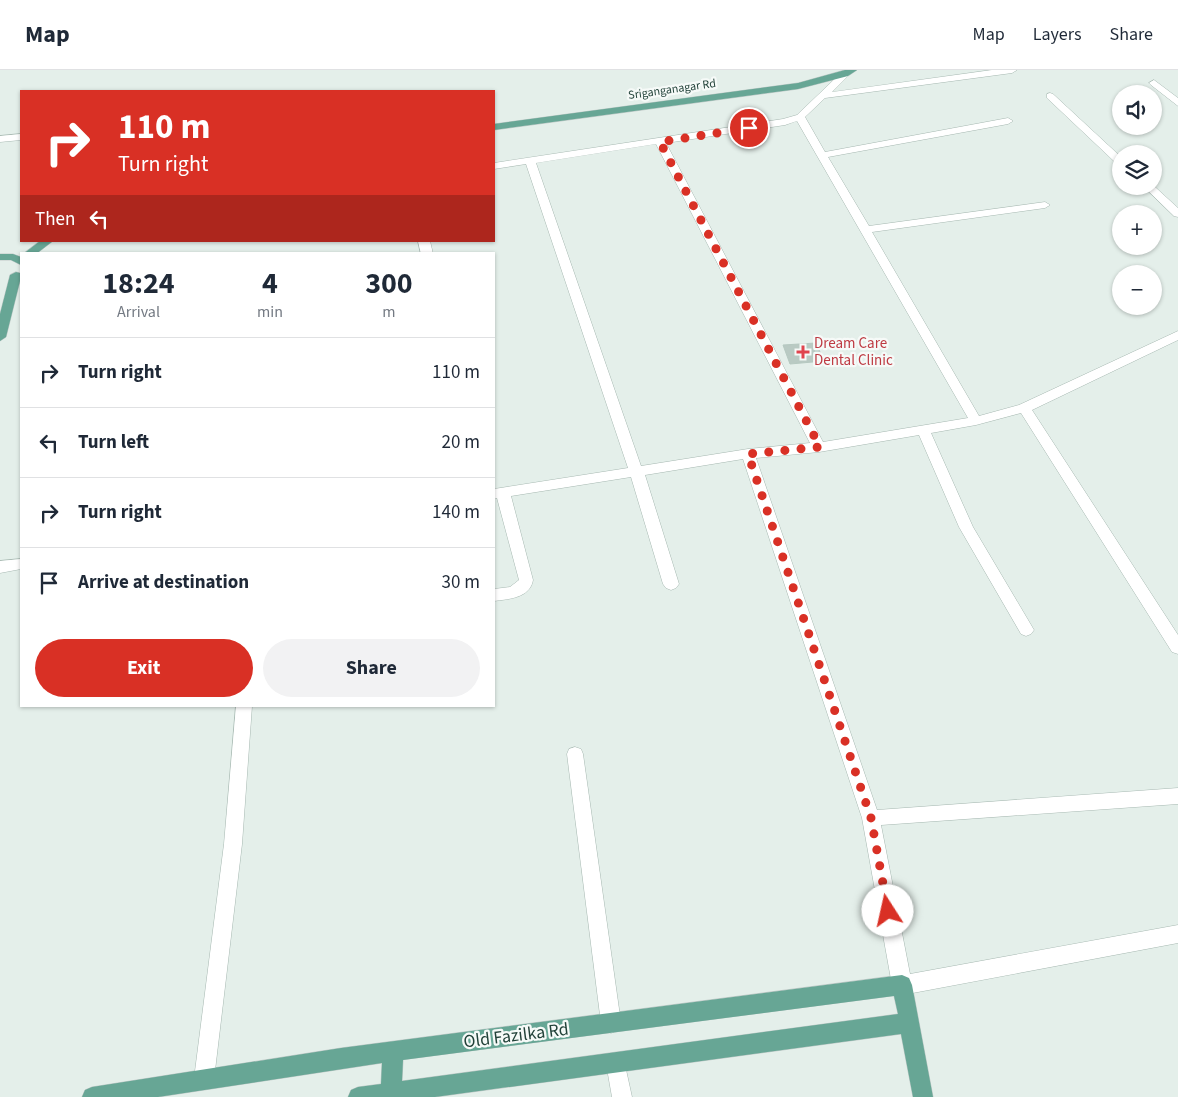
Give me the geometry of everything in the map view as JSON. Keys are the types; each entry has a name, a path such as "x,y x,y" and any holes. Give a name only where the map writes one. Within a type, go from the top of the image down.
{"main road":[{"name":"Sriganganagar Rd","path":"495,127 798,86 848,72"},
{"path":"34,252 47,242"},
{"path":"0,258 12,257 20,262"},
{"path":"0,281 20,264"},
{"path":"0,336 20,266"},
{"path":"902,984 923,1097"},
{"name":"Old Fazilka Rd","path":"92,1097 393,1051 902,984"},
{"path":"358,1097 908,1023"},
{"path":"391,1092 393,1051"}],"street":[{"path":"822,96 1012,70"},
{"path":"495,166 785,122 800,117 848,72"},
{"path":"1154,83 1178,103"},
{"path":"1050,96 1112,154"},
{"path":"800,117 976,421"},
{"path":"823,155 1008,122"},
{"path":"0,138 20,137"},
{"path":"660,142 820,447"},
{"path":"530,161 637,472 670,584"},
{"path":"1158,195 1178,214"},
{"path":"866,230 1046,205"},
{"path":"495,595 520,589 525,585 526,580 498,494 748,454 820,447 976,421 1024,408 1178,335"},
{"path":"1024,408 1178,648"},
{"path":"923,430 969,534 1026,630"},
{"path":"748,454 871,818 902,984 1178,934"},
{"path":"0,567 20,564"},
{"path":"204,1079 233,844 244,707"},
{"path":"575,754 610,1022"},
{"path":"871,818 1178,796"},
{"path":"616,1063 622,1097"}],"building":[{"path":"816,343 824,361 790,364 783,345"}],"place":[{"name":"Dream Care Dental Clinic","path":"803,352"}],"route":[{"path":"749,128 660,142 820,447 748,454 871,818 888,911"}]}
